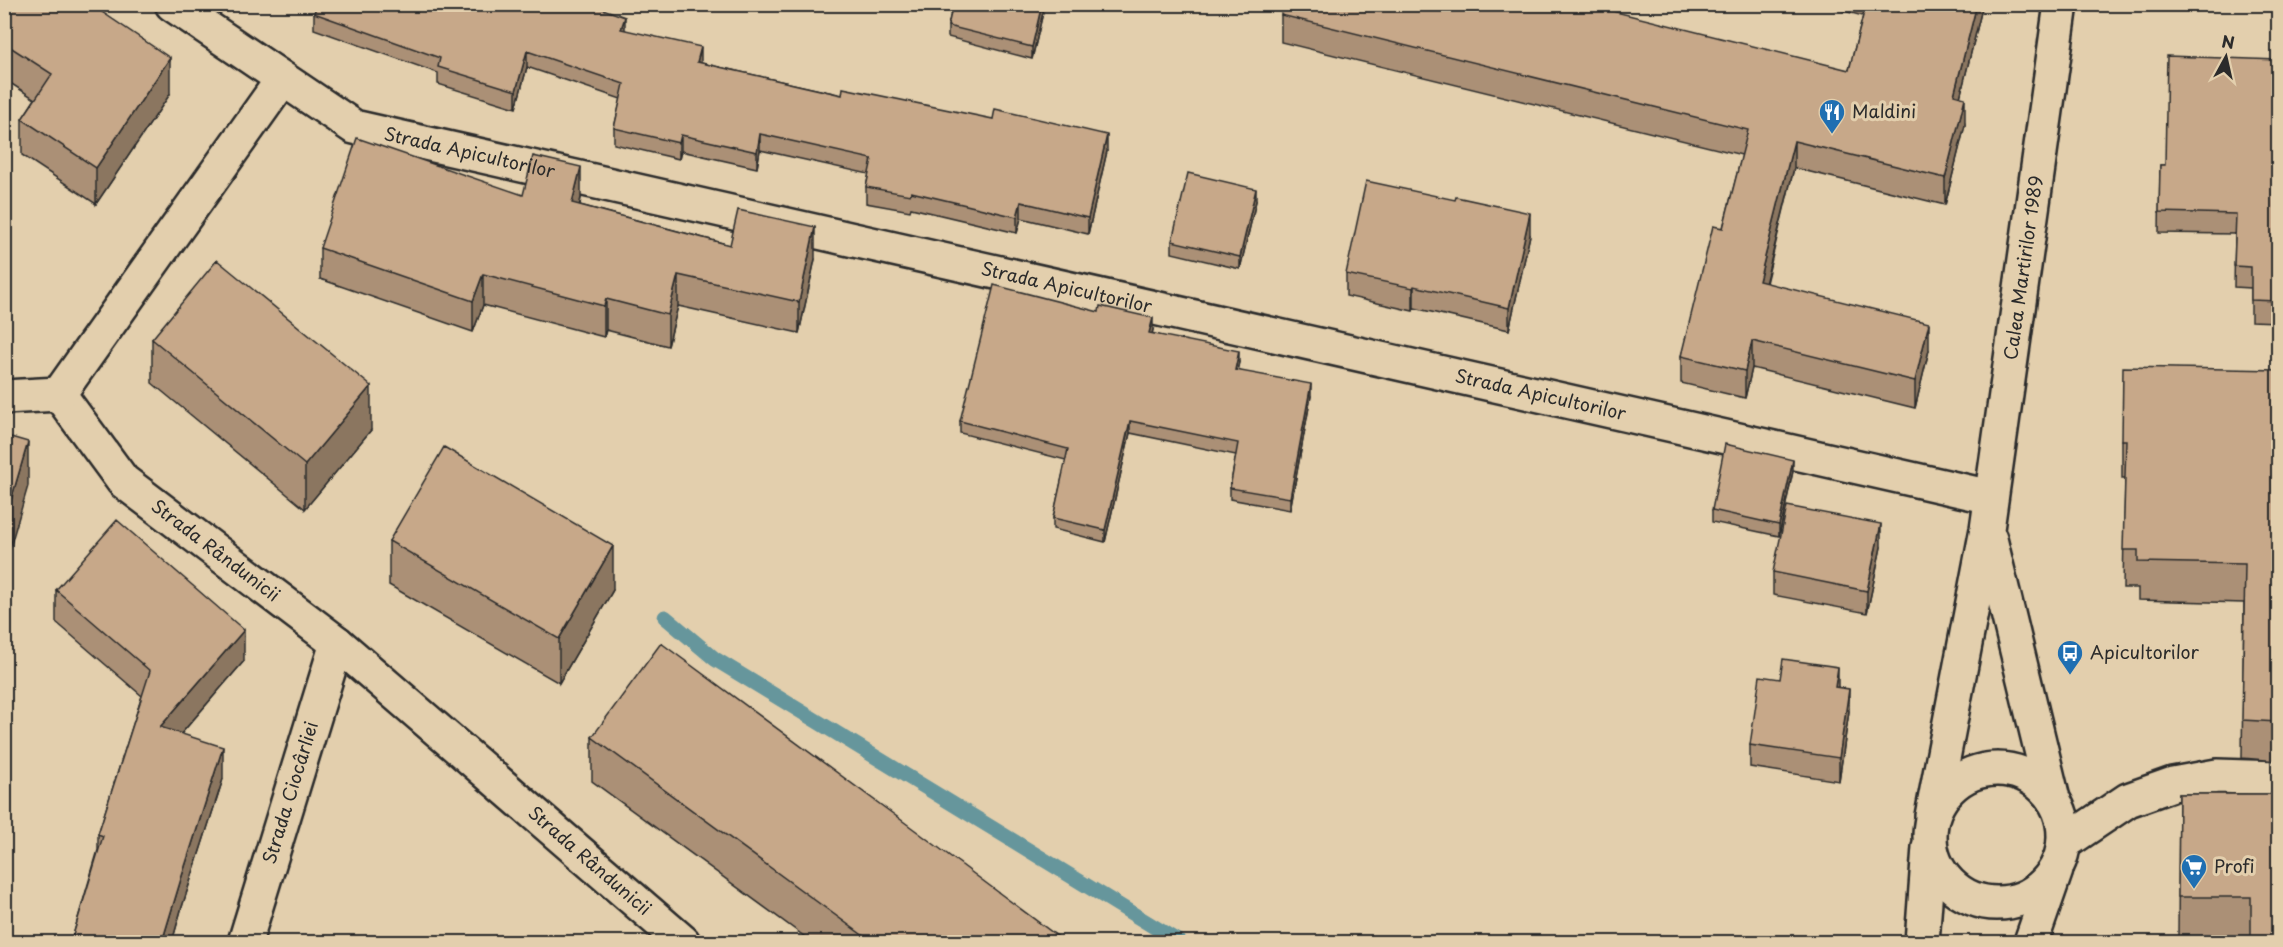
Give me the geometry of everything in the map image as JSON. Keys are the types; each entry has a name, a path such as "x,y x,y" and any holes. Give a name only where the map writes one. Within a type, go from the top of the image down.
{"street":[{"name":"Strada Apicultorilor","path":"172,4 354,127 1989,513"},
{"name":"Calea Martirilor 1989","path":"1922,942 1931,826 1989,513 2061,4"},
{"path":"4,397 59,394 282,80"},
{"name":"Strada Rândunicii","path":"59,394 123,480 337,643 683,942"},
{"name":"Calea Martirilor 1989","path":"1989,513 2054,799"},
{"name":"Strada Ciocârliei","path":"245,942 337,643"},
{"path":"2031,942 2061,854 2062,822 2054,799 2037,782 2017,772 1995,769 1974,772 1956,782 1942,798 1931,826 1933,857 1942,875 1959,891 1980,900 2002,903 2025,897 2044,884 2061,854 2128,800 2173,784 2217,776 2278,778"}],"building":[{"path":"4,4 90,4 170,58 96,168 22,119 52,74 4,43"},
{"path":"317,4 589,4 625,17 621,29 701,47 697,62 842,95 843,88 993,119 995,109 1107,135 1088,218 1021,202 1017,217 911,192 910,195 866,187 872,159 760,134 757,152 681,135 679,143 614,128 624,84 527,51 516,91 438,67 440,58 314,13"},
{"path":"953,4 1042,4 1032,47 948,26"},
{"path":"1284,4 1584,4 1849,70 1866,4 1977,4 1954,95 1965,98 1945,178 1794,141 1759,281 1929,323 1915,381 1752,341 1745,371 1681,356 1713,226 1723,228 1748,130 1281,15"},
{"path":"2167,56 2278,60 2278,301 2251,300 2251,267 2234,266 2236,214 2159,212 2160,165 2165,165"},
{"path":"4,137 9,140 4,147"},
{"path":"357,138 523,195 533,156 581,167 572,203 730,245 738,210 815,227 799,302 678,275 668,315 606,299 604,306 483,274 473,301 320,248"},
{"path":"1188,173 1256,189 1240,257 1172,241"},
{"path":"1366,181 1530,213 1509,308 1414,286 1413,288 1346,274"},
{"path":"217,260 371,386 305,465 152,339"},
{"path":"994,285 1099,312 1100,306 1153,318 1149,333 1239,351 1235,370 1311,384 1290,498 1230,488 1238,443 1130,421 1105,530 1053,518 1068,449 960,421"},
{"path":"2123,367 2278,370 2278,722 2242,720 2245,564 2138,562 2138,550 2123,550 2126,440 2122,440"},
{"path":"4,435 28,442 4,524"},
{"path":"1725,444 1793,460 1779,525 1712,510"},
{"path":"444,447 613,546 559,639 389,541"},
{"path":"1787,506 1881,524 1867,591 1773,572"},
{"path":"117,520 244,630 160,727 223,747 162,942 71,942 103,836 98,834 150,671 56,590"},
{"path":"661,643 1065,942 872,942 592,737"},
{"path":"1783,659 1838,667 1835,687 1849,689 1839,758 1750,745 1760,676 1780,679"},
{"path":"2179,794 2278,794 2278,942 2251,942 2251,897 2178,897"}],"waterway":[{"path":"665,617 715,659 1179,942"}],"place":[{"name":"Maldini","path":"1832,135"},
{"name":"Apicultorilor","path":"2070,676"},
{"name":"Profi","path":"2194,890"}]}
